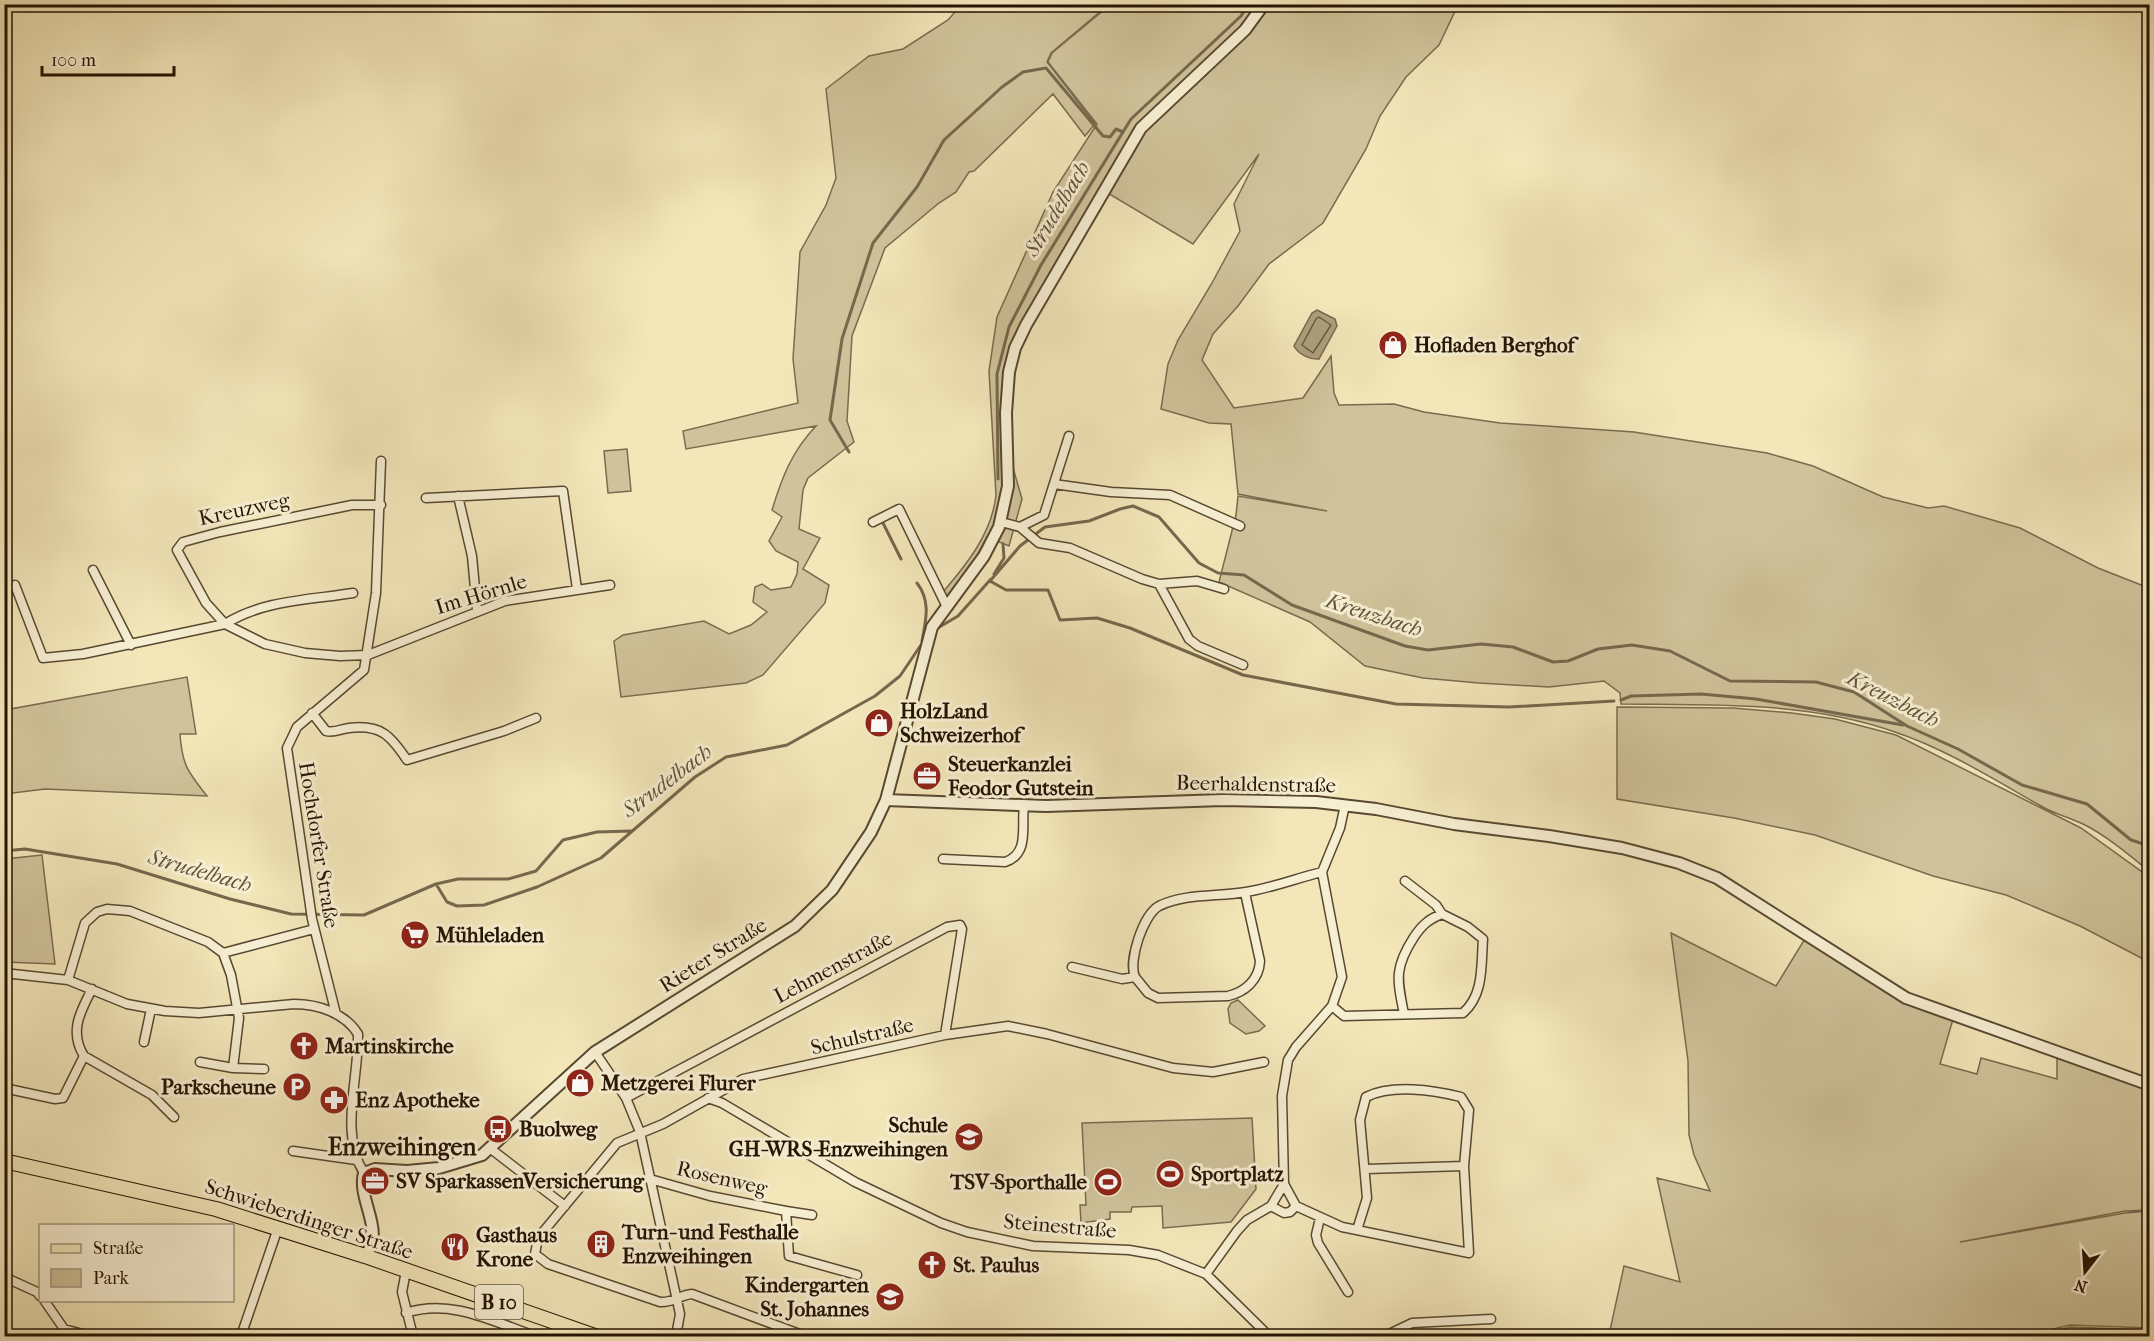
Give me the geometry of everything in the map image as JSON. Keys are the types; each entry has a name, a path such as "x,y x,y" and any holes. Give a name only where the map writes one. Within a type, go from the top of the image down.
{"main road":[{"name":"Schwieberdinger Straße","path":"4,1161 216,1209 365,1256 595,1336"}],"street":[{"name":"Rieter Straße","path":"364,1173 375,1169 407,1171 439,1168 470,1160 491,1149 595,1052 776,939 807,916 852,864 886,800 934,622 984,556 1001,522 1008,486 1006,413 1009,372 1026,325 1141,128 1245,30 1264,4"},
{"path":"1022,530 1044,515 1068,435"},
{"name":"Hochdorfer Straße","path":"336,1014 314,929 286,757 290,737 312,713 364,670 376,593 381,461"},
{"path":"1054,484 1111,492 1170,495 1240,526"},
{"path":"426,498 563,491 577,589"},
{"path":"458,496 472,556 477,610"},
{"name":"Kreuzweg","path":"368,655 305,653 265,644 225,624 206,603 177,550 183,542 352,505 381,505"},
{"path":"879,519 899,509 946,604"},
{"path":"1001,522 1022,530 1039,543 1070,548 1159,584 1190,580 1224,589"},
{"path":"93,570 131,645"},
{"path":"1159,584 1189,639 1198,646 1243,665"},
{"path":"15,585 43,658 131,645 225,624 269,605 353,593"},
{"name":"Im Hörnle","path":"368,655 477,610 505,601 610,585"},
{"path":"312,713 326,731 358,727 386,733 394,740 407,760 504,731 536,718"},
{"name":"Beerhaldenstraße","path":"886,800 1024,806 1092,806 1223,800 1345,805 1622,848 1679,863 1717,878 1905,998 2150,1085"},
{"path":"1345,805 1340,828 1322,872 1342,977 1332,1006 1288,1059 1282,1095 1284,1184 1296,1206 1320,1218 1357,1230 1469,1253 1464,1166 1470,1128 1466,1102 1461,1097 1435,1091 1375,1093 1366,1098 1362,1108 1360,1133 1366,1169 1367,1198 1357,1230"},
{"path":"943,859 1005,862 1013,859 1021,849 1024,806"},
{"path":"1245,893 1260,961 1260,968 1251,984 1238,994 1228,996 1158,998 1148,993 1131,969 1132,960 1151,912 1159,907 1185,900 1245,893 1322,872"},
{"path":"1332,1006 1344,1016 1463,1013 1473,1004 1478,993 1483,939 1468,927 1442,914 1436,905 1405,881"},
{"path":"68,980 85,923 97,912 107,909 130,911 208,942 223,953 231,975 239,1018 233,1068"},
{"path":"1404,1014 1398,985 1400,958 1424,924 1430,918 1442,914"},
{"name":"Lehmenstraße","path":"626,1098 946,927 960,925 962,929 945,1035"},
{"path":"223,953 314,929"},
{"path":"1072,967 1122,979 1135,977"},
{"path":"4,973 68,980 127,1004 151,1009 199,1013 308,1004 336,1014 353,1026 358,1034 353,1096 356,1160 364,1173 363,1183 372,1230 371,1246 365,1256"},
{"path":"92,989 77,1021 78,1047 84,1056 152,1095 174,1117"},
{"path":"144,1042 151,1009"},
{"name":"Schulstraße","path":"677,1299 669,1303 660,1302 548,1264 535,1254 538,1238 617,1143 663,1124 743,1079 945,1035 992,1028 1025,1028 1173,1068 1213,1072 1264,1062"},
{"path":"595,1052 626,1098 640,1132 681,1319 676,1336"},
{"path":"4,1088 55,1099 63,1098 84,1056"},
{"path":"200,1062 233,1068 264,1069"},
{"name":"Steinestraße","path":"708,1098 722,1103 855,1182 941,1223 982,1236 1033,1246 1129,1250 1158,1255 1206,1275 1269,1336"},
{"path":"491,1149 565,1206"},
{"path":"293,1151 356,1160"},
{"path":"1366,1169 1464,1166"},
{"name":"Rosenweg","path":"650,1179 710,1196 812,1215"},
{"path":"1206,1275 1247,1220 1271,1206 1284,1184"},
{"path":"1271,1206 1284,1213 1290,1212 1296,1206"},
{"name":"Rosenweg","path":"786,1211 789,1256 857,1275"},
{"path":"1320,1218 1316,1235 1318,1243 1348,1292"},
{"path":"241,1336 278,1228"},
{"path":"406,1271 402,1292 406,1314 414,1336"},
{"path":"4,1277 39,1295"},
{"path":"677,1299 685,1294 692,1294 805,1336"},
{"path":"45,1302 64,1329 90,1336"},
{"path":"406,1314 433,1307 452,1308 535,1336"},
{"path":"1385,1336 1412,1323 1491,1319"}],"green space":[{"path":"961,5 1108,5 1051,53 1047,62 1095,124 1085,136 1053,94 974,171 969,172 956,192 939,203 885,248 852,336 847,421 854,442 808,478 803,490 799,529 820,538 803,569 829,585 825,603 763,675 746,683 621,697 614,641 623,635 704,621 729,634 751,625 767,612 753,602 755,587 762,584 771,590 791,587 797,574 798,562 776,551 769,541 782,517 772,510 789,465 800,445 816,426 686,449 683,431 798,403 793,359 800,252 826,205 836,178 826,89 869,56 903,49 948,20"},
{"path":"1110,5 1260,5 1242,28 1130,138 1047,279 1012,346 1009,454 1022,499 1009,546 987,537 973,563 946,598 943,592 977,547 994,509 996,495 989,371 997,317 1053,192 1097,124 1048,62 1052,53"},
{"path":"1268,5 1458,5 1439,45 1406,77 1380,116 1366,149 1323,223 1269,264 1238,306 1213,334 1202,360 1234,408 1303,398 1331,356 1334,393 1339,405 1394,404 1424,412 1500,423 1634,432 1767,453 1813,466 1883,497 1928,508 1944,506 2020,528 2098,568 2149,588 2149,871 2092,829 2046,809 1951,756 1895,732 1862,722 1794,710 1725,705 1621,704 1620,693 1604,681 1549,687 1479,683 1423,678 1365,666 1310,622 1219,582 1236,515 1238,496 1327,511 1238,494 1231,424 1209,423 1161,409 1168,364 1178,340 1240,231 1234,204 1259,154 1193,244 1106,192 1144,130"},
{"path":"627,449 631,491 608,493 604,451"},
{"path":"187,677 196,734 180,734 182,753 191,774 207,796 45,789 5,794 5,710"},
{"path":"1617,707 1733,708 1792,713 1835,719 1896,735 2081,828 2149,877 2149,962 2080,926 2006,895 1933,876 1815,835 1734,818 1617,799"},
{"path":"42,855 55,964 5,962 5,859"},
{"path":"1671,933 1776,986 1806,937 1953,1019 1940,1064 1977,1074 1981,1058 2057,1079 2057,1054 2149,1088 2149,1210 2125,1211 1960,1242 2125,1213 2149,1211 2149,1328 2070,1325 2024,1336 1606,1336 1609,1335 1624,1266 1680,1282 1657,1178 1710,1191 1694,1155 1689,1135 1688,1061"},
{"path":"1238,1000 1265,1026 1259,1031 1246,1034 1230,1023 1228,1009 1231,1003"},
{"name":"Sportplatz","path":"1252,1118 1256,1189 1231,1222 1163,1228 1162,1206 1132,1207 1131,1212 1110,1212 1110,1219 1081,1223 1080,1205 1086,1205 1082,1123"},
{"path":"2070,1327 2149,1330 2149,1336 2034,1336"}],"water":[{"path":"1317,310 1335,319 1337,326 1319,359 1301,354 1294,346 1312,313"}],"waterway":[{"name":"Strudelbach","path":"998,479 997,374 1009,327 1041,265 1131,119 1241,16 1248,4"},
{"path":"849,452 830,420 842,339 873,243 917,187 944,140 1002,87 1023,72 1046,68 1103,136 1110,137 1116,129 1123,132"},
{"name":"Kreuzbach","path":"1614,701 1509,707 1396,704 1243,675 1130,628 1097,618 1060,620 1048,590 1006,590 990,581 1020,546 1045,527 1089,521 1133,506 1159,517 1199,563 1218,573 1244,575 1292,605 1405,646 1428,650 1481,644 1513,647 1553,662 1568,661 1598,649 1632,645 1670,651 1730,681 1816,682 1854,692 1907,726 1958,749 2022,785 2087,804 2131,840 2150,846"},
{"path":"883,523 901,559"},
{"name":"Kreuzbach","path":"994,574 1004,558 1003,544"},
{"name":"Strudelbach","path":"936,629 958,616 991,579"},
{"path":"917,583 926,604 922,641"},
{"name":"Strudelbach","path":"436,884 447,902 457,906 484,905 537,887 601,858 695,777 726,757 787,745 875,696 900,676 925,639"},
{"path":"1621,700 1631,696 1701,694 1756,699 1903,725"},
{"name":"Strudelbach","path":"4,851 25,849 117,864 230,899 291,914 364,915 436,884 458,879 508,879 536,871 563,840 597,832 631,831"}],"place":[{"name":"Hofladen Berghof","path":"1393,345"},
{"name":"HolzLand Schweizerhof","path":"879,723"},
{"name":"Steuerkanzlei Feodor Gutstein","path":"927,776"},
{"name":"Mühleladen","path":"415,935"},
{"name":"Martinskirche","path":"304,1046"},
{"name":"Metzgerei Flurer","path":"580,1083"},
{"name":"Parkscheune","path":"297,1087"},
{"name":"Enz Apotheke","path":"334,1100"},
{"name":"Buolweg","path":"498,1129"},
{"name":"Schule GH-WRS-Enzweihingen","path":"969,1137"},
{"name":"Sportplatz","path":"1170,1174"},
{"name":"SV SparkassenVersicherung","path":"375,1181"},
{"name":"TSV-Sporthalle","path":"1108,1182"},
{"name":"Turn- und Festhalle Enzweihingen","path":"601,1244"},
{"name":"Gasthaus Krone","path":"455,1247"},
{"name":"St. Paulus","path":"932,1265"},
{"name":"Kindergarten St. Johannes","path":"890,1297"}],"district":[{"name":"Enzweihingen","path":"402,1147"}]}
